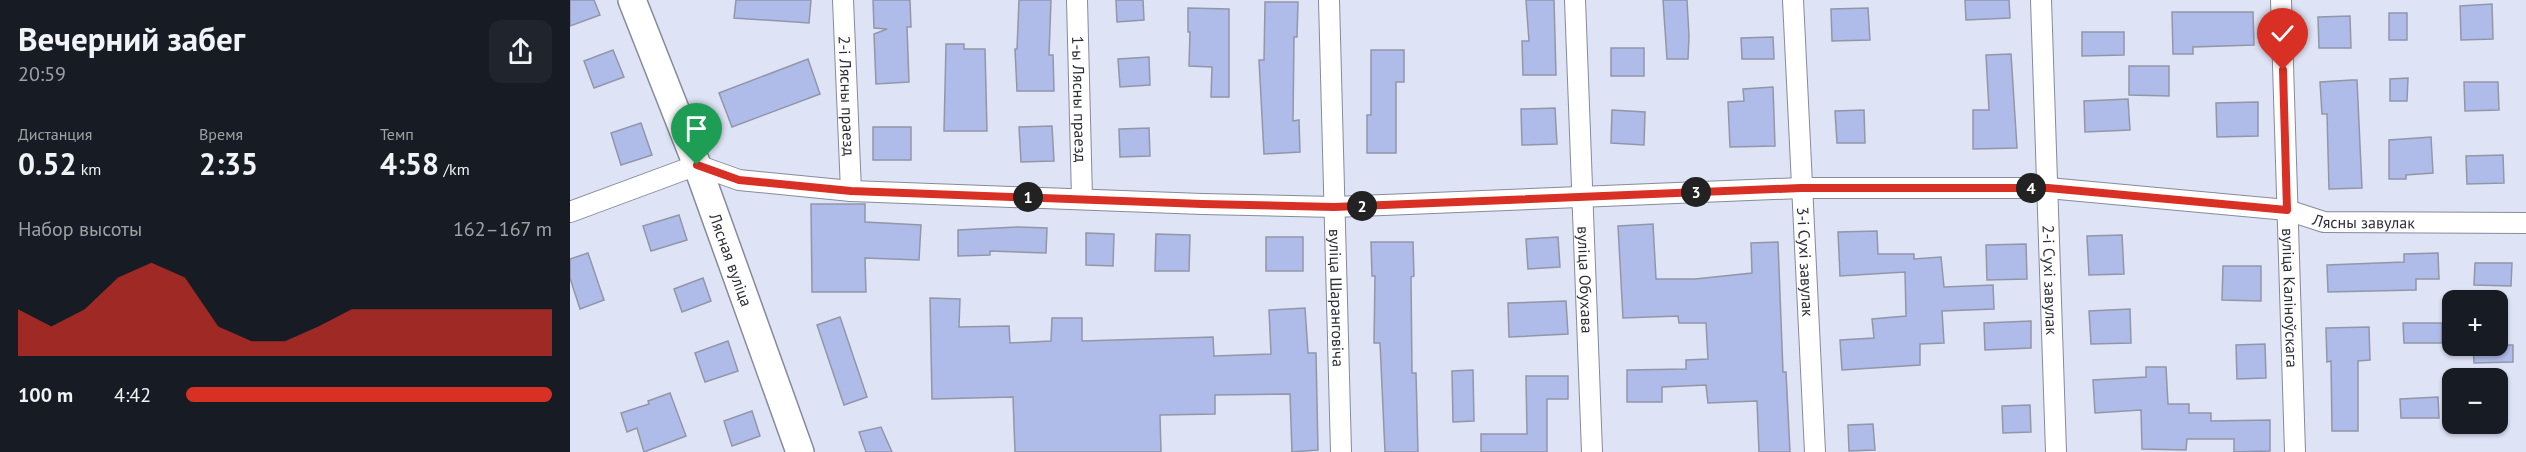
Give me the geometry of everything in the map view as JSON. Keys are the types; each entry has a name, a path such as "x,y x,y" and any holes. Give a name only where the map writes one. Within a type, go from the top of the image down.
{"main road":[{"name":"Лясная вуліца","path":"632,0 697,165 800,452"}],"street":[{"name":"2-і Лясны праезд","path":"843,0 851,191"},
{"name":"1-ы Лясны праезд","path":"1077,0 1082,198"},
{"name":"вуліца Шаранговіча","path":"1329,0 1341,452"},
{"name":"вуліца Обухава","path":"1575,0 1592,452"},
{"name":"3-і Сухі завулак","path":"1793,0 1815,452"},
{"name":"2-і Сухі завулак","path":"2041,0 2056,452"},
{"name":"вуліца Каліноўскага","path":"2281,0 2295,452"},
{"name":"Лясны завулак","path":"697,165 739,180 851,191 1334,207 1581,195 1801,188 2048,188 2287,210 2324,222 2526,223"},
{"path":"570,212 697,165"}],"building":[{"path":"570,0 594,0 600,15 570,26"},
{"path":"736,0 811,0 809,23 734,18"},
{"path":"873,0 910,0 911,27 907,27 909,82 876,84 874,34 887,29 874,28"},
{"path":"1019,0 1051,0 1049,55 1053,55 1054,91 1017,91 1015,49 1017,49"},
{"path":"1116,0 1143,0 1144,20 1117,22"},
{"path":"1526,0 1554,0 1556,75 1523,75 1522,41 1529,41"},
{"path":"1663,0 1687,0 1688,59 1667,59"},
{"path":"1965,0 2009,0 2010,18 1966,20"},
{"path":"1265,2 1298,2 1297,37 1294,37 1293,121 1299,120 1300,152 1264,154 1259,60 1264,60"},
{"path":"2492,4 2493,39 2461,40 2460,6"},
{"path":"1188,8 1229,9 1229,97 1211,97 1212,67 1189,66"},
{"path":"1868,8 1870,40 1832,41 1831,9"},
{"path":"2172,12 2253,12 2254,45 2193,47 2193,54 2173,54"},
{"path":"2389,13 2407,13 2407,40 2389,40"},
{"path":"2350,16 2351,48 2319,48 2318,17"},
{"path":"2082,32 2124,32 2124,55 2082,56"},
{"path":"1773,37 1774,59 1742,59 1741,38"},
{"path":"946,44 964,44 964,49 985,49 987,131 944,131"},
{"path":"1611,48 1644,48 1644,76 1611,76"},
{"path":"613,50 624,77 594,88 584,61"},
{"path":"1371,50 1404,50 1404,82 1396,82 1396,153 1367,153 1367,115 1371,115"},
{"path":"2011,54 2017,148 1973,149 1973,110 1989,110 1986,55"},
{"path":"1149,57 1150,85 1120,87 1118,59"},
{"path":"808,59 820,94 732,127 719,93"},
{"path":"2129,66 2169,66 2169,96 2129,95"},
{"path":"2408,78 2407,101 2390,101 2390,79"},
{"path":"2357,80 2362,188 2329,189 2327,114 2322,114 2320,82"},
{"path":"2464,82 2498,82 2499,110 2465,111"},
{"path":"1773,87 1775,146 1730,147 1728,102 1744,101 1743,89"},
{"path":"2128,99 2130,130 2085,132 2084,101"},
{"path":"2258,102 2258,136 2217,137 2216,103"},
{"path":"1555,108 1557,144 1522,145 1521,109"},
{"path":"1612,110 1645,112 1644,145 1611,143"},
{"path":"1864,110 1865,143 1837,143 1835,111"},
{"path":"641,123 652,155 621,165 611,133"},
{"path":"1052,126 1054,161 1021,162 1019,127"},
{"path":"873,127 911,127 911,160 873,160"},
{"path":"1149,128 1150,156 1120,157 1119,129"},
{"path":"2431,137 2433,173 2406,175 2406,179 2389,179 2389,140"},
{"path":"2503,155 2504,183 2467,184 2466,156"},
{"path":"811,204 865,204 865,222 921,225 919,260 865,258 866,292 812,292"},
{"path":"679,215 687,240 651,251 643,226"},
{"path":"1653,224 1656,279 1695,279 1752,273 1751,243 1778,242 1783,372 1786,372 1790,452 1759,452 1757,401 1708,403 1706,385 1662,387 1662,402 1627,402 1627,370 1686,369 1686,360 1708,359 1706,323 1679,323 1678,316 1623,318 1618,226"},
{"path":"1047,228 1046,253 990,251 990,255 958,256 958,230"},
{"path":"1877,231 1878,254 1914,254 1914,259 1941,257 1944,287 1993,285 1994,309 1942,311 1944,343 1920,344 1920,365 1842,370 1840,340 1874,338 1872,319 1906,316 1905,272 1840,276 1838,232"},
{"path":"1086,233 1114,234 1113,266 1086,265"},
{"path":"1156,234 1190,235 1189,271 1155,271"},
{"path":"2122,235 2124,274 2089,275 2087,236"},
{"path":"1266,237 1303,237 1303,271 1266,271"},
{"path":"1558,237 1560,267 1528,269 1526,239"},
{"path":"1371,242 1413,242 1412,373 1416,373 1418,452 1385,452 1380,343 1374,343 1375,276 1372,276"},
{"path":"2026,244 2027,279 1987,280 1986,245"},
{"path":"588,253 604,300 580,309 570,278 570,259"},
{"path":"2438,253 2439,279 2416,279 2416,290 2328,292 2327,265 2404,262 2404,254"},
{"path":"2475,263 2512,263 2511,286 2474,285"},
{"path":"2223,266 2261,266 2261,301 2222,300"},
{"path":"703,278 711,301 682,312 674,289"},
{"path":"930,298 960,299 959,327 1009,326 1010,343 1051,341 1052,318 1082,318 1082,341 1213,337 1214,356 1271,354 1269,310 1305,308 1308,353 1316,353 1318,450 1292,452 1290,394 1215,395 1215,414 1160,415 1161,452 1015,452 1013,397 932,399"},
{"path":"1566,301 1568,334 1509,337 1508,303"},
{"path":"2130,309 2131,343 2091,344 2089,311"},
{"path":"840,317 867,397 844,405 817,325"},
{"path":"2031,321 2031,348 1985,350 1984,323"},
{"path":"2403,323 2442,323 2442,343 2404,343"},
{"path":"2369,327 2370,360 2358,361 2358,431 2332,431 2331,361 2327,362 2326,328"},
{"path":"728,341 738,371 705,382 695,353"},
{"path":"2265,344 2266,378 2237,379 2236,345"},
{"path":"2508,345 2513,345 2513,362 2474,363 2474,356 2508,356"},
{"path":"2146,367 2166,367 2168,404 2189,404 2189,413 2211,413 2211,421 2270,420 2270,451 2234,452 2234,439 2187,439 2186,450 2142,449 2141,410 2095,413 2093,380 2146,377"},
{"path":"1473,370 1474,421 1453,422 1452,371"},
{"path":"1526,376 1568,376 1568,399 1547,399 1547,452 1481,452 1481,434 1527,434"},
{"path":"670,393 686,436 644,452 637,428 627,432 621,413 649,404 648,401"},
{"path":"2438,397 2439,418 2401,418 2400,399"},
{"path":"2030,405 2031,432 2003,433 2002,406"},
{"path":"752,411 760,436 732,446 724,421"},
{"path":"1873,424 1875,450 1849,451 1848,425"},
{"path":"881,427 892,452 866,452 859,432"}],"route":[{"path":"697,165 739,180 851,191 1202,204 1334,207 1581,195 1801,188 2048,188 2287,210 2283,70"}]}
